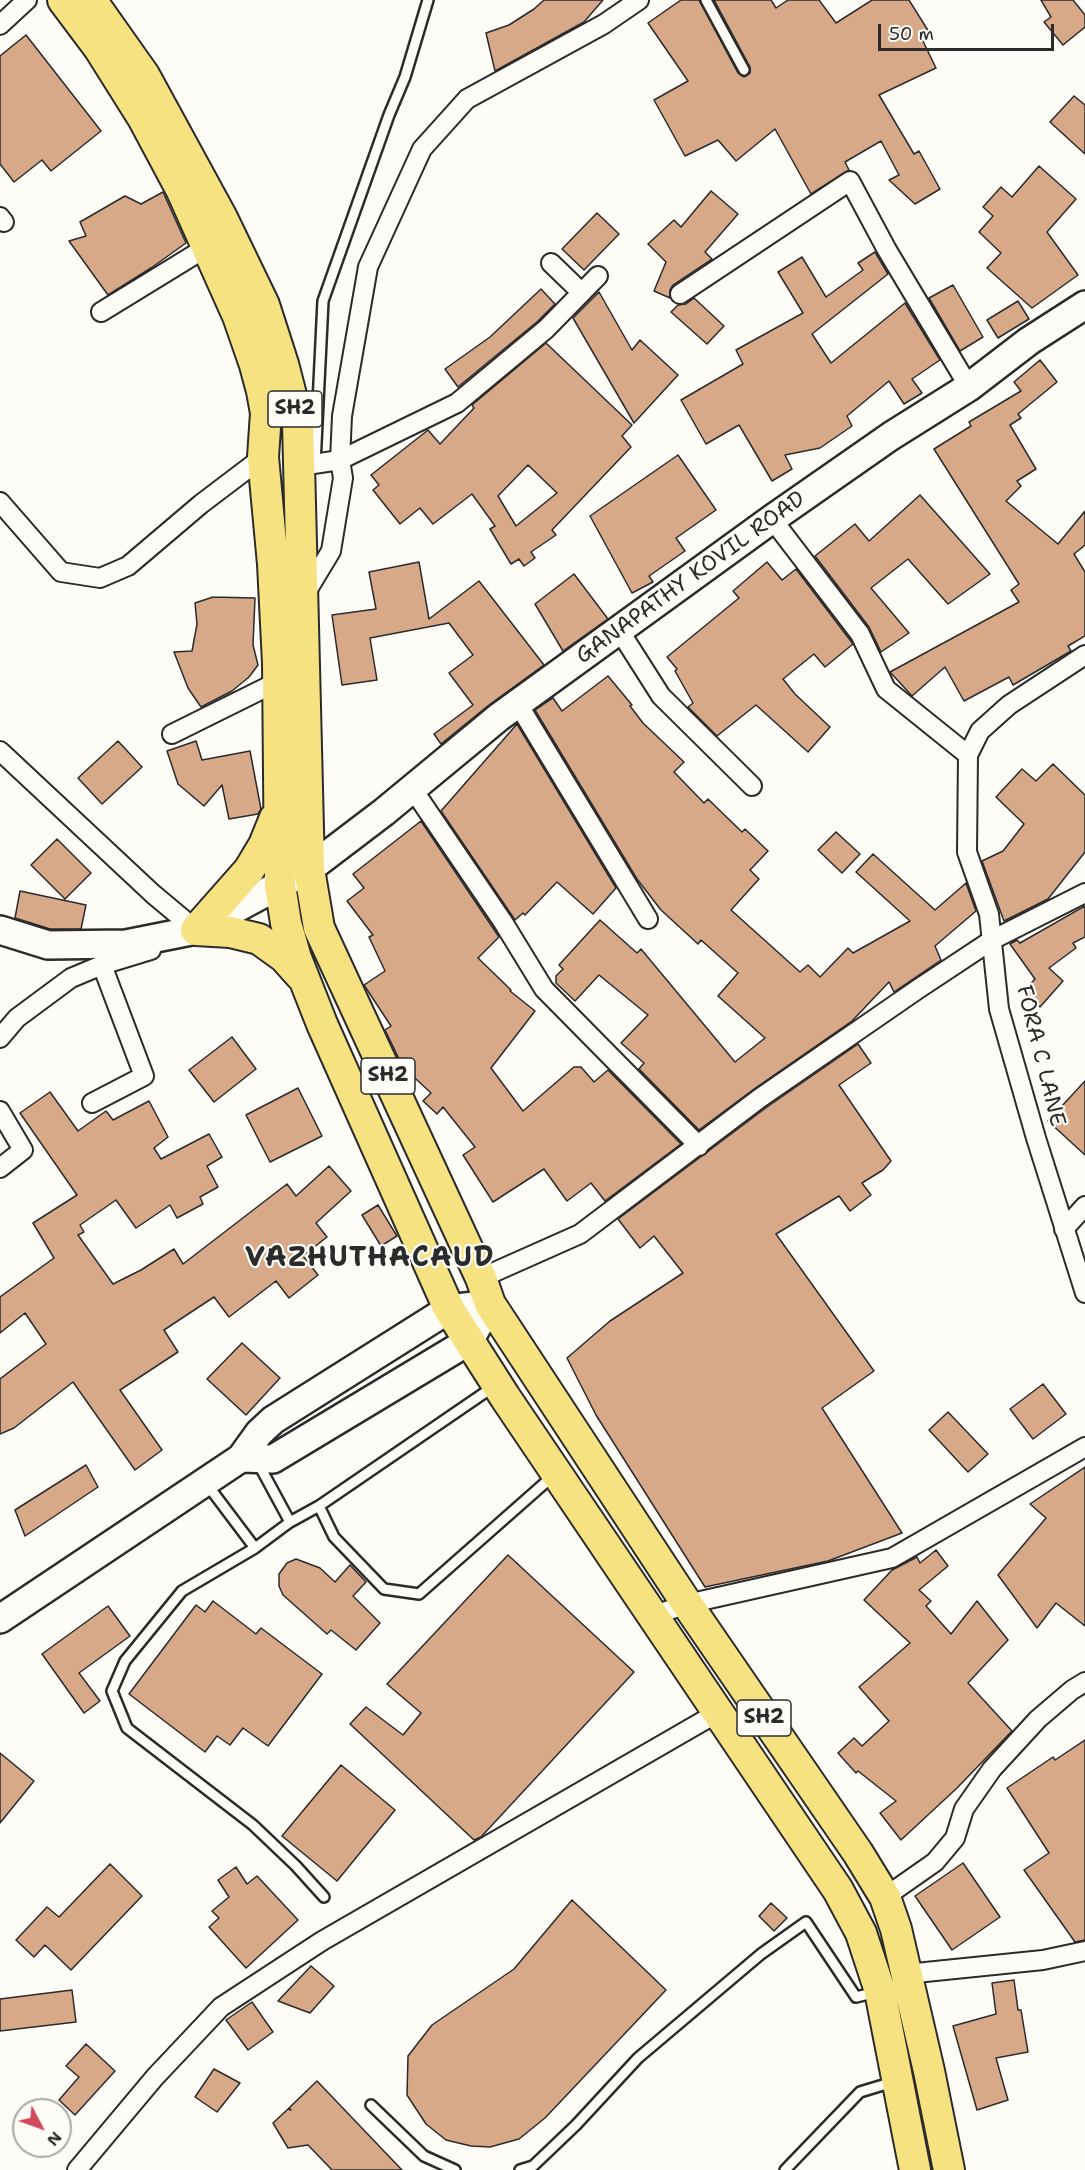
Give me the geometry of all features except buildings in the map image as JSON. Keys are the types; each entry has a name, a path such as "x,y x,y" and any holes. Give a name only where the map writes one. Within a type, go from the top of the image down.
{"main road":[{"path":"63,0 99,48 143,118 182,191 238,316 255,365 266,412 263,457 273,564 279,681 280,885 286,922 305,981 393,1188 449,1309 556,1473 838,1890 861,1933 880,1991 915,2170"},
{"name":"SH2","path":"91,0 144,75 222,218 264,305 298,422 307,465 304,597 309,869 319,928 486,1291 687,1604 858,1853 885,1897 896,1929 949,2170"},
{"name":"GANAPATHY KOVIL ROAD","path":"0,930 48,945 126,944 196,930 309,869 518,704 619,630 772,519 891,436 969,387 1029,341 1085,304"},
{"path":"196,930 249,870 264,845 279,808"},
{"path":"196,930 230,932 259,939 284,957 305,981"},
{"path":"248,1458 259,1433 273,1420 449,1309 486,1291"},
{"path":"0,1618 205,1481 248,1458 273,1459 469,1341 486,1291"}],"street":[{"path":"0,25 27,0"},
{"path":"304,597 331,551 343,478 340,460 342,416 368,267 422,149 467,99 604,24 639,0"},
{"path":"680,294 850,181 887,250 969,387"},
{"path":"101,312 207,247"},
{"path":"551,263 581,292"},
{"path":"307,465 340,460 457,404 546,329 598,276"},
{"path":"0,502 60,572 99,578 128,566 201,504 263,457"},
{"path":"772,519 860,634 886,689 968,755 980,731 1009,705 1085,655"},
{"path":"619,630 661,696 752,786"},
{"path":"172,735 279,681"},
{"path":"518,704 648,919"},
{"path":"0,752 153,894 196,930 160,948 102,965 71,978 17,1018 0,1038"},
{"name":"FORA C LANE","path":"968,755 967,852 989,914 999,1009 1085,1293"},
{"path":"412,788 503,922 544,989 699,1146"},
{"path":"486,1291 580,1234 760,1098 992,940 1085,893"},
{"path":"92,1103 144,1076 102,965"},
{"path":"0,1111 23,1150 0,1168"},
{"path":"1065,1229 1085,1206"},
{"path":"652,1616 687,1604 892,1558 1085,1447"},
{"path":"885,1897 935,1862 955,1838 964,1809 992,1769 1038,1719 1085,1682"},
{"path":"77,2170 155,2077 221,2007 321,1941 717,1713"},
{"path":"906,1974 1042,1960 1085,1951"}],"lane":[{"path":"307,465 323,301 388,115 405,77 428,0"},
{"path":"706,0 744,70"},
{"path":"324,1897 296,1866 253,1825 127,1728 112,1691 125,1661 182,1590 255,1548 290,1522 319,1506 497,1384"},
{"path":"248,1458 290,1522"},
{"path":"319,1506 334,1537 384,1589 419,1594 556,1473"},
{"path":"205,1481 255,1548"},
{"path":"520,2170 533,2166 576,2125 639,2058 761,1954 806,1922 856,1997 880,1991"},
{"path":"785,2170 860,2092 899,2080"},
{"path":"371,2105 424,2156 454,2170"}],"district":[{"name":"VAZHUTHACAUD","path":"370,1259"}]}
